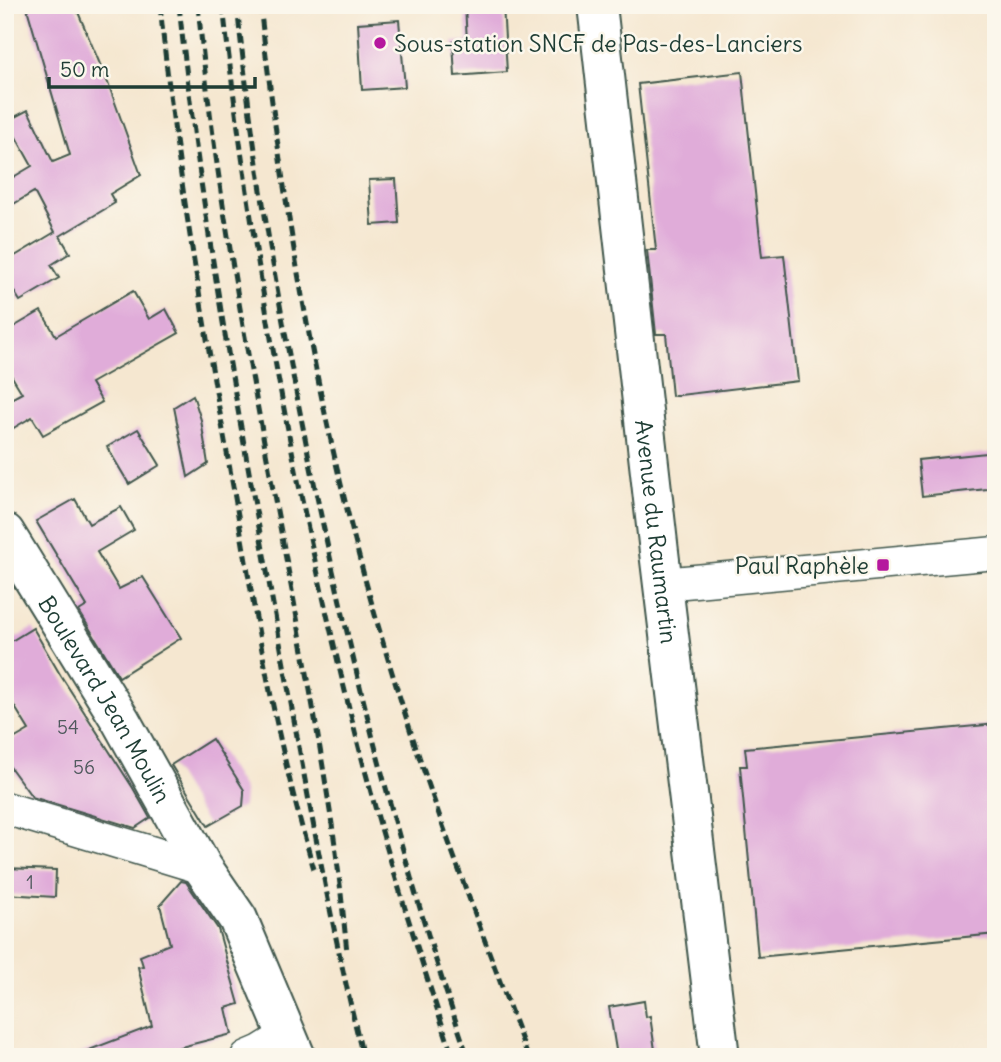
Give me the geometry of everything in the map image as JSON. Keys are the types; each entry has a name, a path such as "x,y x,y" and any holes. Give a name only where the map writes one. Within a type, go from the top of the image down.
{"street":[{"name":"Avenue du Raumartin","path":"597,5 719,1057"},
{"name":"Boulevard Jean Moulin","path":"5,533 121,721 203,868 238,919 291,1046"},
{"path":"663,584 996,553"},
{"path":"5,808 203,868"},
{"path":"247,1057 261,1051 291,1046"}],"building":[{"path":"26,5 75,5 108,83 141,175 110,194 115,203 60,236 70,253 51,265 59,278 20,301 5,277 5,262 55,232 34,192 5,209 5,182 32,166 7,121 28,110 53,162 70,155"},
{"path":"465,5 503,5 507,72 455,76 453,42 467,41"},
{"name":"Sous-station SNCF de Pas-des-Lanciers","path":"399,20 405,87 362,90 358,23"},
{"path":"742,72 762,257 784,255 798,381 672,396 666,334 656,334 647,250 656,250 638,84"},
{"path":"396,179 399,223 372,225 369,180"},
{"path":"133,291 149,319 166,309 179,333 91,383 102,402 43,435 32,417 5,433 5,402 22,393 5,365 5,332 41,311 56,336"},
{"path":"193,395 201,420 208,464 188,477 174,407"},
{"path":"138,429 160,465 129,484 107,447"},
{"path":"996,452 996,488 922,496 918,460"},
{"path":"75,499 89,524 121,507 134,530 97,552 119,589 143,577 181,638 119,677 79,611 87,606 36,521"},
{"path":"33,628 150,818 135,828 32,797 5,760 5,744 29,730 5,691 5,645"},
{"path":"996,724 996,934 758,957 740,766 747,766 745,748"},
{"path":"212,739 244,794 243,806 208,826 171,765"},
{"path":"5,868 56,870 55,897 5,894"},
{"path":"181,881 186,882 218,929 239,1004 226,1008 232,1034 177,1048 177,1051 154,1057 77,1057 76,1055 152,1026 138,967 143,966 140,956 170,944 160,905"},
{"path":"644,1001 646,1017 650,1016 655,1050 617,1056 609,1007"}],"railway":[{"path":"160,5 192,249 250,587 278,728 314,869"},
{"path":"179,5 207,225 231,370 313,823 363,1057"},
{"path":"198,5 224,213 316,728 335,846 347,952"},
{"path":"223,5 259,266 281,395 315,560 377,814 453,1057"},
{"path":"237,5 270,250 331,563 402,847 468,1057"},
{"path":"260,5 294,249 342,490 385,649 418,752 528,1057"}],"place":[{"name":"Sous-station SNCF de Pas-des-Lanciers","path":"380,43"},
{"name":"Paul Raphèle","path":"883,565"}]}
